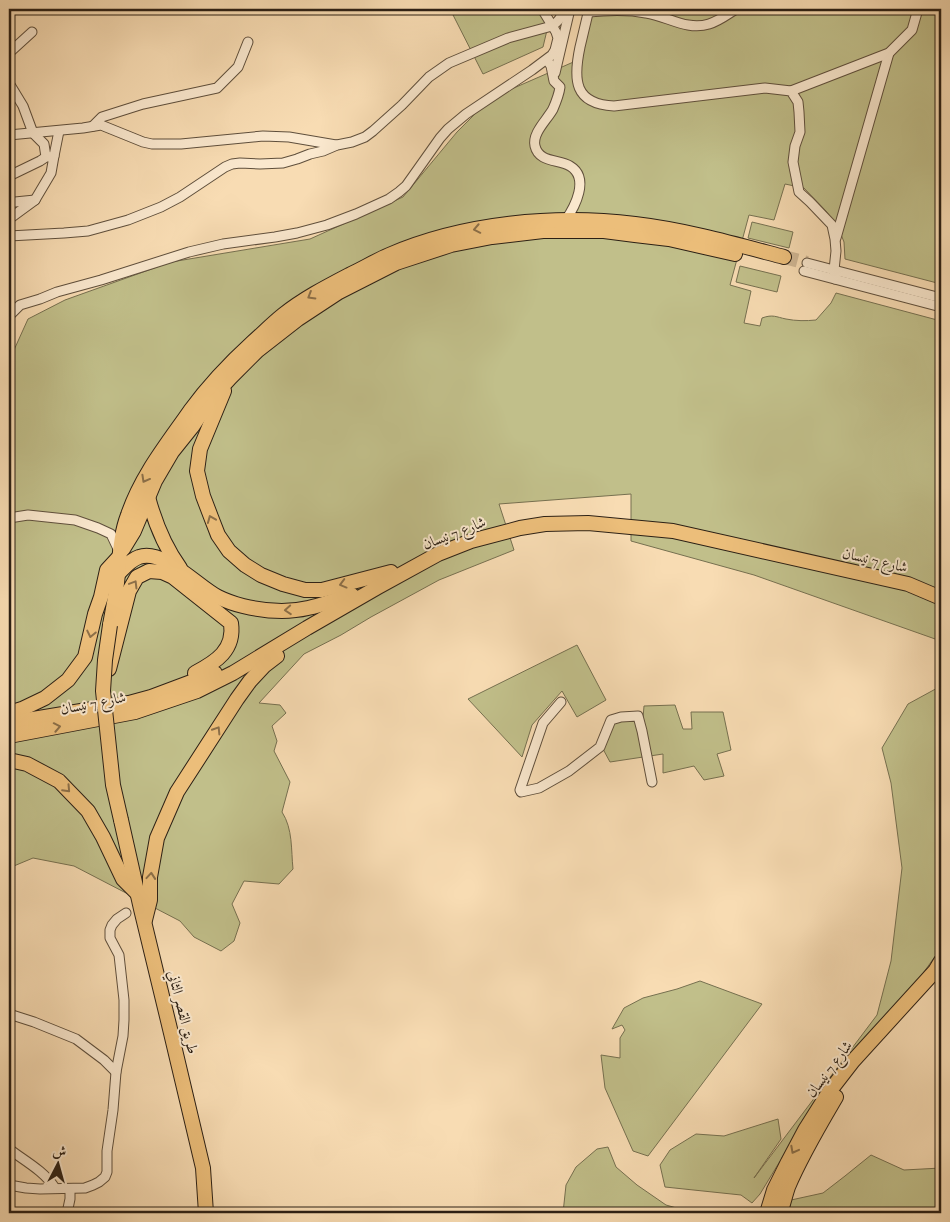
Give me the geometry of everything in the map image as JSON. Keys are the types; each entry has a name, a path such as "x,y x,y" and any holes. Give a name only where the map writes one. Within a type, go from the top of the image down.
{"main road":[{"path":"9,713 45,698 68,680 86,657 107,570 120,555 130,539 155,481 172,452 210,400 258,351 298,318 338,292 396,263 451,245 492,237 543,231 576,230 668,239 783,261 670,229 594,221 543,222 492,226 426,241 388,255 309,297 284,314 223,371 202,395 146,475 128,513 123,533 120,555 118,574 114,627"},
{"path":"230,378 200,449 197,471 211,518 218,535 229,551 245,565 261,575 282,584 306,590 322,590 391,572"},
{"path":"148,497 161,537 184,572"},
{"name":"شارع 7 نيسان","path":"9,723 151,697 202,679 226,668 434,548 467,533 518,519 545,515 589,514 675,522 910,575 941,588"},
{"name":"شارع 7 نيسان","path":"9,736 135,712 197,691 233,673 307,628 438,554 471,541 502,532 546,524 588,523 673,531 908,584 941,598"},
{"path":"118,574 129,563 139,557 151,556 173,565 218,597 241,606 282,611 308,608 352,595"},
{"path":"114,627 137,577 149,571 162,572 173,577 231,623 233,633 230,643 217,659 192,675 171,682 151,697"},
{"name":"طريق القصر الثاني","path":"114,627 105,660 103,691 113,785 203,1168 206,1213"},
{"path":"144,923 150,900 150,877 157,838 178,792 237,698 250,681 264,666 300,639 307,628"},
{"path":"9,760 27,764 59,780 88,811 123,879 138,895"},
{"name":"شارع 7 نيسان","path":"767,1213 774,1190 788,1162 805,1130 829,1092 852,1061 935,971 941,960"},
{"name":"شارع 7 نيسان","path":"780,1213 788,1187 798,1166 836,1097 859,1067 941,977"}],"street":[{"path":"9,316 20,305 57,292 189,252 223,244 297,233 327,225 382,202 406,186 440,138 456,121 547,60 555,50 558,38 542,9"},
{"path":"736,9 710,24 696,26 636,11 589,10 578,59 576,78 580,90 595,103 614,106 765,88 792,91 889,53 912,30 918,9"},
{"path":"9,236 64,234 106,227 161,208 232,164 240,162 260,164 283,163 352,142 373,132 428,77 449,63 508,38 552,26 562,18 567,10"},
{"path":"554,80 567,10"},
{"path":"9,53 32,32"},
{"path":"92,127 102,117 143,104 217,88 238,67 248,42"},
{"path":"835,239 889,53"},
{"path":"547,60 552,66 554,80 560,88 552,109 539,130 535,147 541,156 570,166 578,175 580,183 577,200 565,221"},
{"path":"9,83 23,106 33,133 44,144 50,157"},
{"path":"792,91 798,102 799,112 800,132 795,146 793,162 799,192 832,225 836,251 835,275"},
{"path":"9,135 101,125 152,144 181,144 263,136 289,137 338,145"},
{"path":"9,220 35,200 50,173 50,157 59,130"},
{"path":"9,176 50,157"},
{"path":"9,204 35,200"},
{"path":"806,267 941,307"},
{"path":"835,275 941,298"},
{"path":"9,518 28,515 75,520 111,534 120,555"},
{"path":"561,702 543,722 520,791 538,788 569,771 600,747 610,720 621,717 638,716 652,782"},
{"path":"9,1185 33,1189 85,1188 100,1182 107,1172 107,1151 124,1020 124,1000 119,955 110,938 110,930 117,919 126,913"},
{"path":"9,1014 34,1022 76,1040 104,1060 116,1072"},
{"path":"9,1149 44,1174 55,1188"},
{"path":"67,1213 70,1189"}],"shaded area":[{"path":"450,9 552,9 543,47 483,74"},
{"path":"589,9 941,9 941,284 845,259 844,242 838,227 826,211 804,188 785,184 774,220 749,215 730,285 751,291 744,323 760,326 762,318 769,316 797,320 816,320 831,303 836,293 941,321 941,642 754,575 631,541 631,494 499,504 514,550 439,580 304,654 259,703 280,705 286,713 272,726 277,741 274,751 290,782 282,812 290,832 293,869 279,884 244,881 232,904 240,923 234,941 221,951 194,937 180,921 74,866 33,858 9,868 9,361 28,319 65,300 171,262 310,239 403,197 457,132 491,98 578,60"},
{"path":"752,222 793,232 789,248 748,238"},
{"path":"740,266 781,276 777,292 736,282"},
{"path":"577,645 606,700 577,717 562,691 532,725 522,757 468,699"},
{"path":"941,686 941,948 894,1014 788,1148 760,1194 752,1203 741,1195 665,1187 660,1165 670,1150 696,1134 724,1136 778,1119 781,1139 754,1178 877,1015 891,961 902,868 891,783 882,748 908,704"},
{"path":"675,705 683,729 692,729 691,712 723,712 731,750 717,754 724,776 704,780 694,766 663,773 663,754 610,762 603,749 615,722 643,718 644,706"},
{"path":"700,981 762,1004 648,1156 633,1151 605,1088 601,1055 620,1058 620,1038 625,1030 622,1025 612,1029 624,1008 643,998"},
{"path":"608,1147 616,1167 637,1185 666,1205 694,1213 563,1213 566,1185 576,1167 597,1149"},
{"path":"871,1155 904,1170 941,1168 941,1213 789,1213 791,1200 823,1193"}],"tunnel":[{"path":"784,257 807,263"}]}
